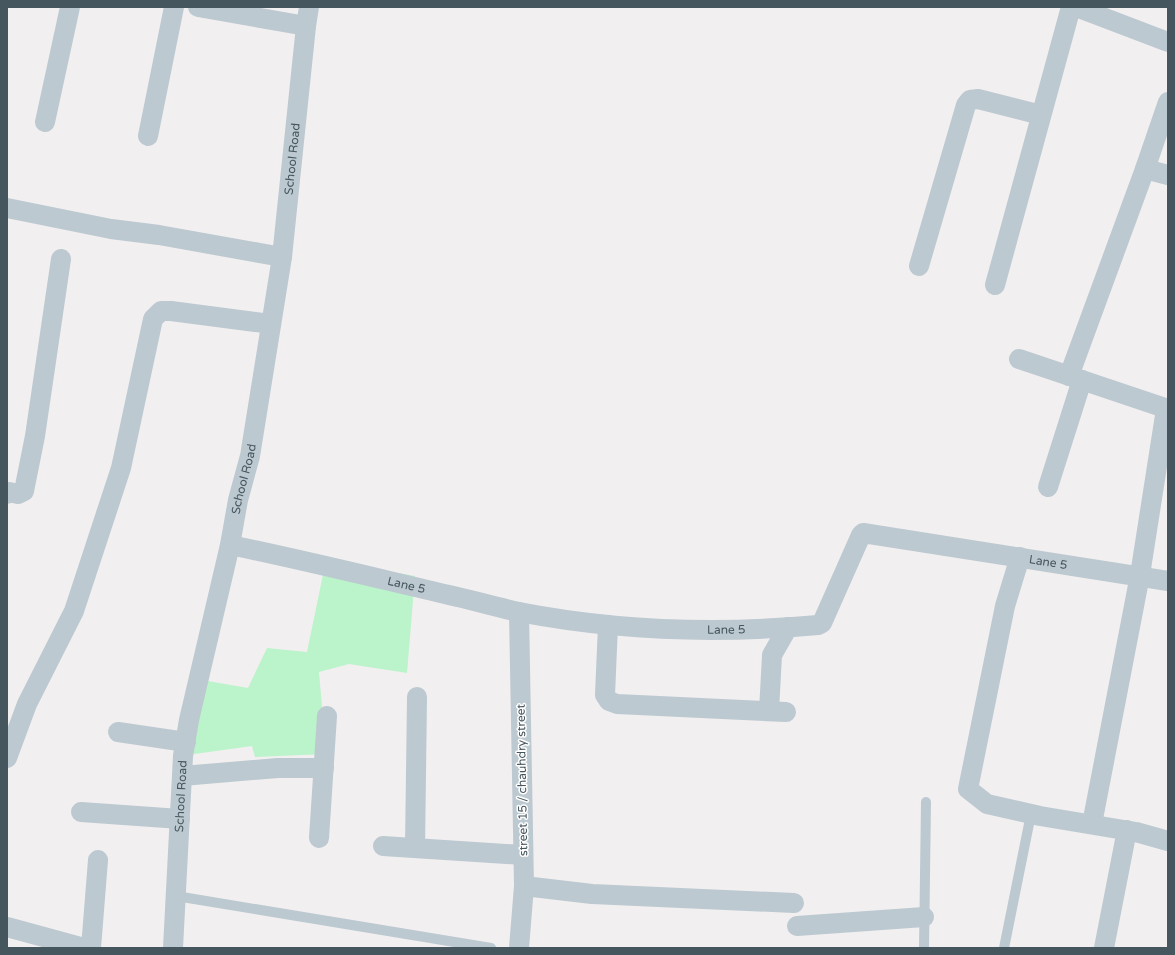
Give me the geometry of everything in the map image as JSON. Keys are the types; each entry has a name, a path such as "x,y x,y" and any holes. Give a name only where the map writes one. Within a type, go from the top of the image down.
{"street":[{"path":"45,122 70,7"},
{"path":"148,136 174,7"},
{"path":"198,7 308,16"},
{"path":"995,285 1071,7"},
{"path":"1076,7 1168,42"},
{"name":"School Road","path":"172,948 183,756 191,712 230,545 238,500 250,456 282,257 308,16"},
{"path":"919,266 966,105 970,100 978,99 1041,115"},
{"path":"1048,487 1075,378 1168,102"},
{"path":"1145,169 1168,175"},
{"path":"7,208 111,229 159,235 282,257"},
{"path":"7,494 9,492 18,494 24,491 35,436 61,259"},
{"path":"7,758 27,704 74,611 121,468 153,319 161,311 172,311 271,324"},
{"path":"1019,358 1167,409 1140,575 1092,824"},
{"name":"Lane 5","path":"230,545 519,612 608,625 698,630 788,627 818,625 822,623 863,533 1168,580"},
{"path":"1020,557 1005,606 968,789 987,804 1031,814 1127,830 1168,841"},
{"name":"street 15 / chauhdry street","path":"519,612 524,886 519,948"},
{"path":"608,625 605,695 609,701 617,704 778,711 772,655 788,627"},
{"path":"415,848 417,697"},
{"path":"319,838 327,716"},
{"path":"118,732 186,742"},
{"path":"182,776 278,768 324,768"},
{"path":"81,812 180,819"},
{"path":"1104,948 1127,830"},
{"path":"383,846 523,855"},
{"path":"91,948 98,860"},
{"path":"524,886 592,894 794,903"},
{"path":"797,926 924,917"},
{"path":"7,927 84,948"}],"lane":[{"path":"924,948 926,802"},
{"path":"1004,948 1031,814"},
{"path":"176,896 491,948"}],"green space":[{"path":"326,560 415,576 407,673 349,664 319,672 326,754 255,757 252,746 187,755 202,680 248,688 267,648 307,652"}]}
